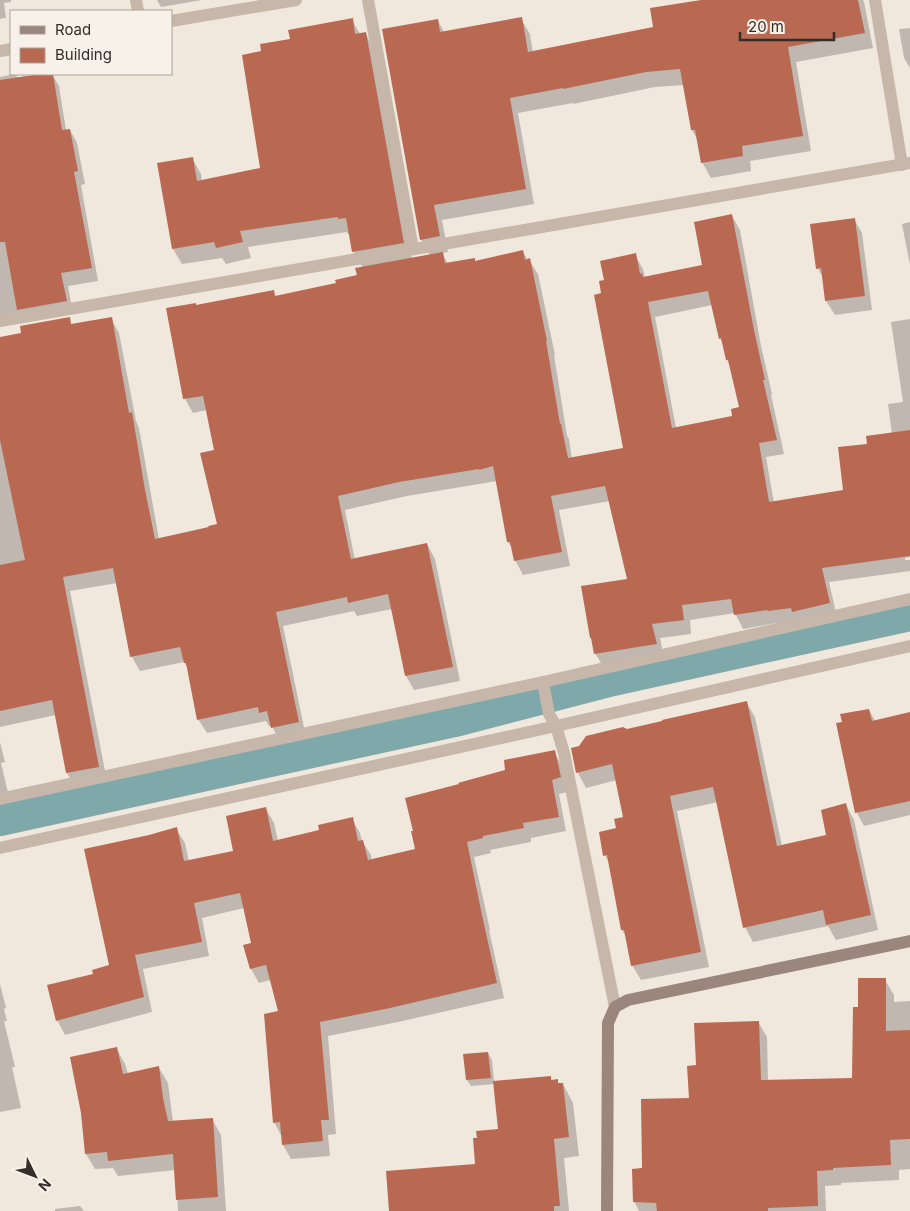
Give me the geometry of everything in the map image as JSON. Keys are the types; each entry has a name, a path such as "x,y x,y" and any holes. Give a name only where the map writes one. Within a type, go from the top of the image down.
{"street":[{"path":"172,21 296,0"},
{"path":"368,0 413,249"},
{"path":"0,320 906,164 875,0"},
{"path":"0,799 544,686 910,599"},
{"path":"0,848 910,646"},
{"path":"544,686 549,714 556,726 564,753 615,1007 608,1023 607,1211"},
{"path":"615,1007 628,1000 910,942"}],"building":[{"path":"701,0 858,0 865,33 788,47 803,136 742,146 743,156 701,163 695,130 691,130 680,69 646,72 510,98 526,189 434,205 440,236 420,240 382,29 438,19 440,32 522,17 528,52 653,27 650,8"},
{"path":"353,18 355,34 366,32 404,243 352,252 346,218 338,219 338,217 240,231 243,242 216,248 214,242 172,249 157,163 193,157 197,181 260,168 242,55 261,51 260,44 290,39 288,30"},
{"path":"33,75 53,75 62,130 70,129 78,171 74,172 92,268 61,273 67,301 17,310 5,242 0,242 0,80"},
{"path":"732,214 765,380 763,380 777,440 759,443 769,502 843,490 838,447 867,444 866,436 910,430 910,556 822,568 830,603 792,612 791,608 734,615 731,599 682,605 684,620 652,624 657,644 594,654 581,586 627,579 605,486 551,496 562,552 514,561 510,542 507,542 493,466 479,470 399,482 338,496 351,559 427,543 453,667 405,676 388,594 348,603 347,597 276,612 299,722 271,728 267,711 259,713 258,707 197,720 186,663 184,663 180,647 130,657 113,568 63,577 99,767 66,773 52,700 0,711 0,565 25,560 0,440 0,337 21,333 20,326 70,317 71,324 112,317 129,413 132,412 155,539 217,524 200,453 214,450 203,396 183,399 166,308 196,303 196,305 274,290 275,296 336,283 335,280 357,275 355,268 443,252 445,263 475,258 475,261 523,250 525,260 530,258 547,341 560,424 568,458 623,448 594,295 601,293 599,281 604,280 600,261 636,253 640,274 642,273 643,277 702,265 694,222","holes":["708,291 719,339 721,338 726,360 728,360 739,407 731,409 732,416 672,428 648,302"]},
{"path":"855,218 865,296 825,301 821,268 816,269 810,224"},
{"path":"747,701 777,846 826,835 821,810 846,803 871,915 826,925 823,910 743,928 713,787 670,796 701,952 631,966 624,930 621,930 607,855 603,856 599,832 616,828 614,819 623,817 612,764 576,773 571,748 579,746 586,736 623,727 627,729"},
{"path":"869,709 872,721 910,712 910,801 855,813 836,723 842,722 840,714"},
{"path":"555,750 561,777 552,780 559,817 523,823 524,828 483,836 483,838 467,842 497,983 320,1022 329,1120 321,1120 323,1141 282,1145 280,1122 273,1123 264,1014 278,1011 266,965 250,969 243,945 251,943 240,893 194,903 202,942 135,955 144,997 56,1021 47,985 93,974 92,970 109,965 84,849 177,827 184,861 233,851 226,816 266,807 273,841 319,830 318,825 353,817 358,841 363,840 368,860 415,849 411,831 413,831 405,798 505,770 504,760"},
{"path":"858,978 886,978 886,1031 910,1030 910,1139 890,1140 891,1165 833,1168 833,1170 817,1171 818,1206 768,1208 768,1211 657,1211 656,1203 633,1202 632,1169 642,1168 641,1099 689,1098 687,1066 696,1065 694,1023 759,1021 761,1080 852,1078 853,1007 858,1007"},
{"path":"117,1047 123,1074 159,1066 168,1121 213,1118 218,1197 176,1200 173,1154 108,1161 107,1152 85,1154 81,1113 70,1057"},
{"path":"488,1052 491,1078 466,1080 463,1054"},
{"path":"551,1076 551,1080 558,1079 558,1083 563,1083 569,1137 554,1139 560,1206 554,1206 554,1211 389,1211 386,1171 475,1164 473,1138 477,1138 476,1131 498,1129 493,1081"}],"waterway":[{"path":"0,820 459,720 613,680 910,615"}]}
